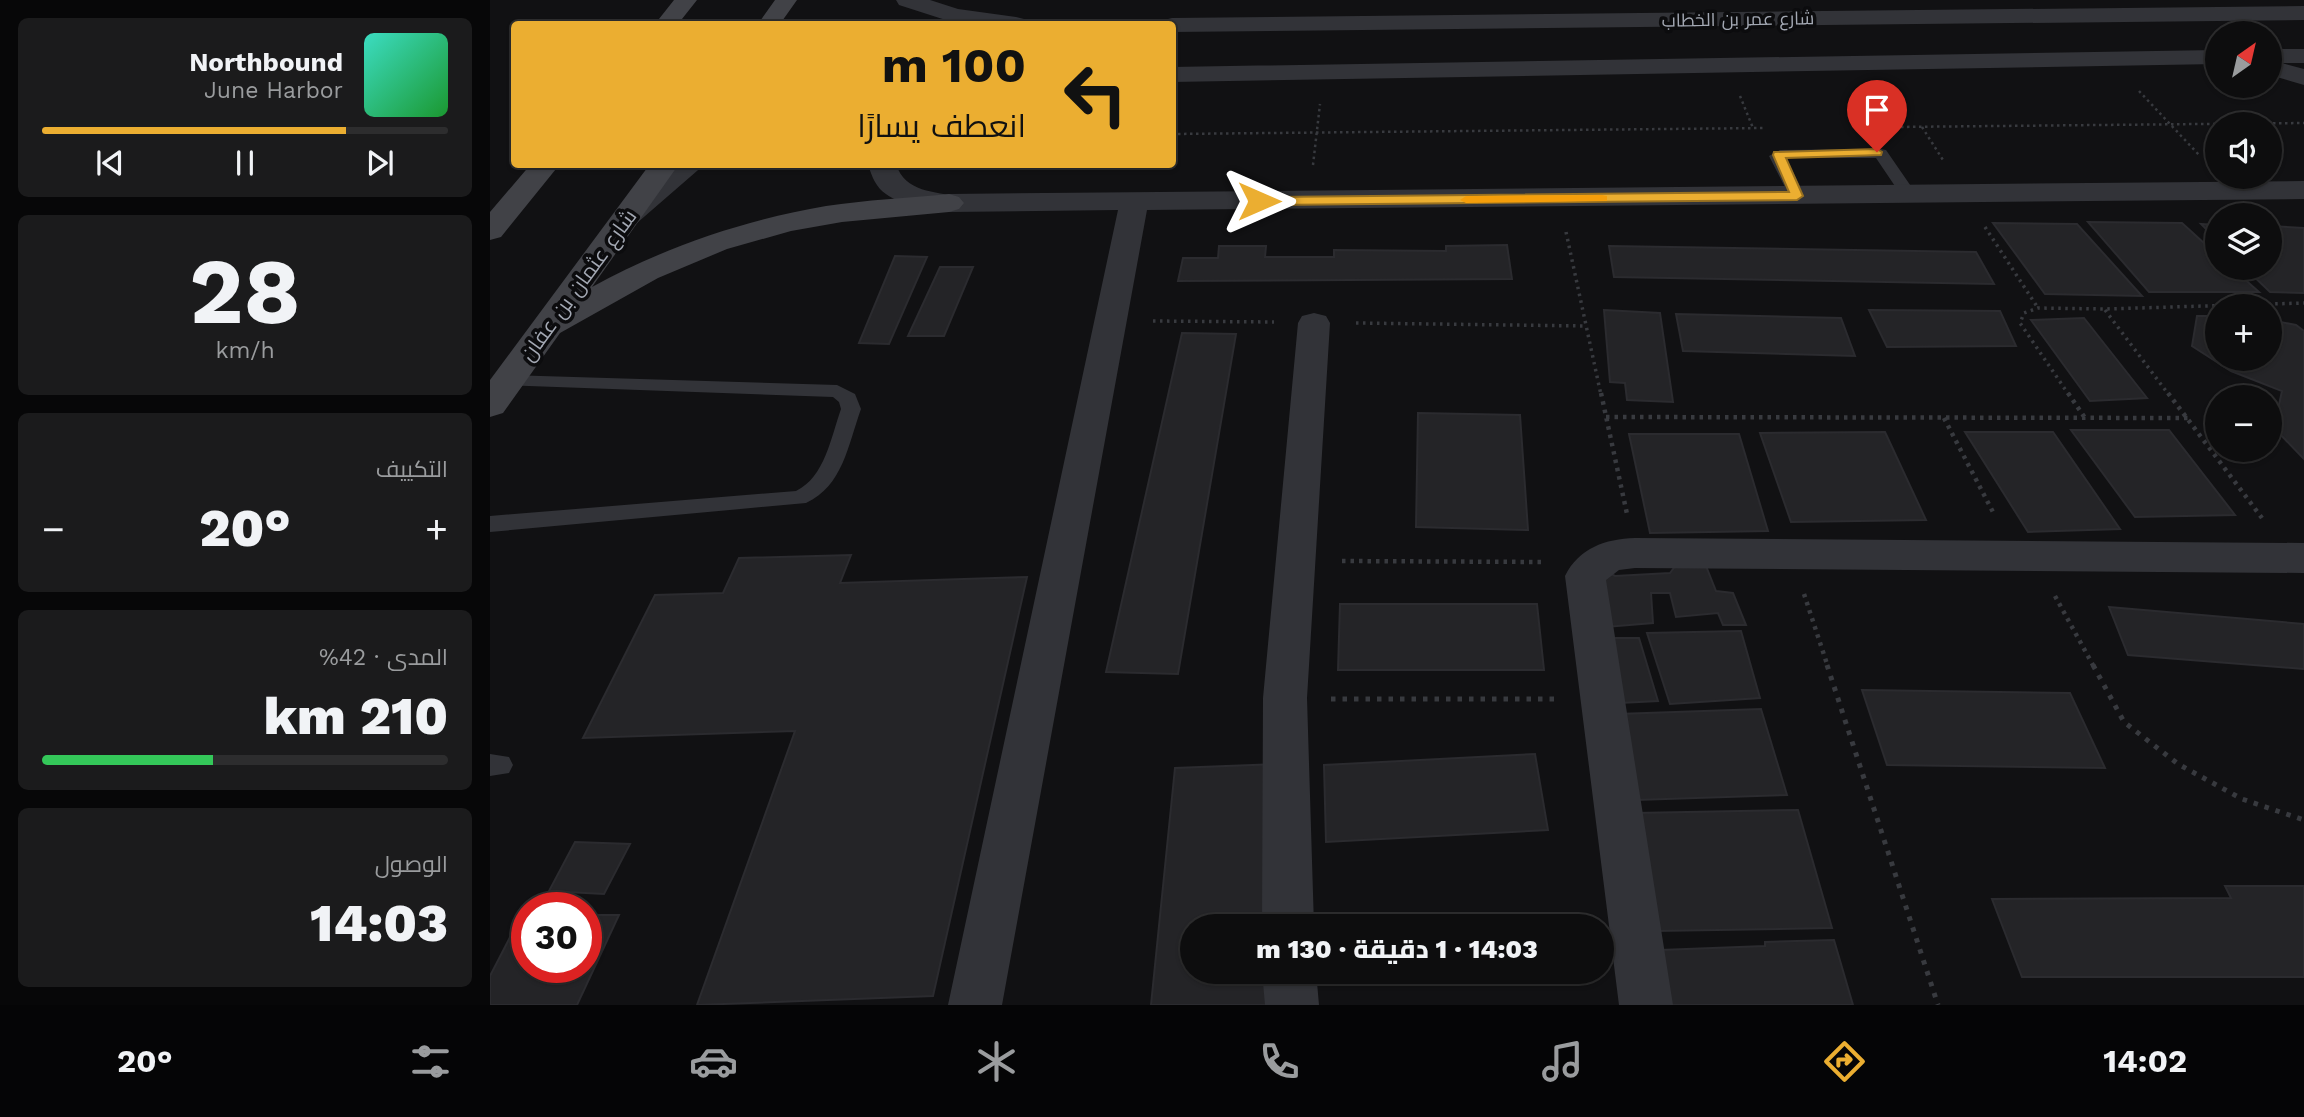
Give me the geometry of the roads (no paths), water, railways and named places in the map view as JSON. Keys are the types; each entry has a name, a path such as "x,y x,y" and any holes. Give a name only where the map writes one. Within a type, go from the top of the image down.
{"main road":[{"path":"668,21 686,0"},
{"path":"771,21 786,0"},
{"path":"490,231 543,168"},
{"name":"شارع عثمان بن عفان","path":"499,393 662,168"},
{"path":"547,326 622,282 712,244 770,227 828,215 949,203"}],"street":[{"path":"907,0 955,16 993,21"},
{"name":"شارع عمر بن الخطاب","path":"1176,25 2304,13"},
{"path":"1667,20 1655,28 1650,37 1651,47 1689,67"},
{"path":"2282,56 2304,56"},
{"path":"1176,75 2205,57"},
{"path":"2282,71 2304,77"},
{"path":"627,217 686,168"},
{"path":"883,168 886,180 900,192 949,203 2304,190"},
{"path":"975,1005 1134,202"},
{"path":"1288,914 1285,698 1314,323"},
{"path":"1646,1005 1586,576 1616,558 1791,554 2298,558"},
{"path":"1290,984 1292,1005"}],"lane":[{"path":"1797,196 1777,156 1780,154 1881,153 1909,195"},
{"path":"490,524 799,498 814,491 825,480 852,409 848,399 836,391 499,393"}]}
